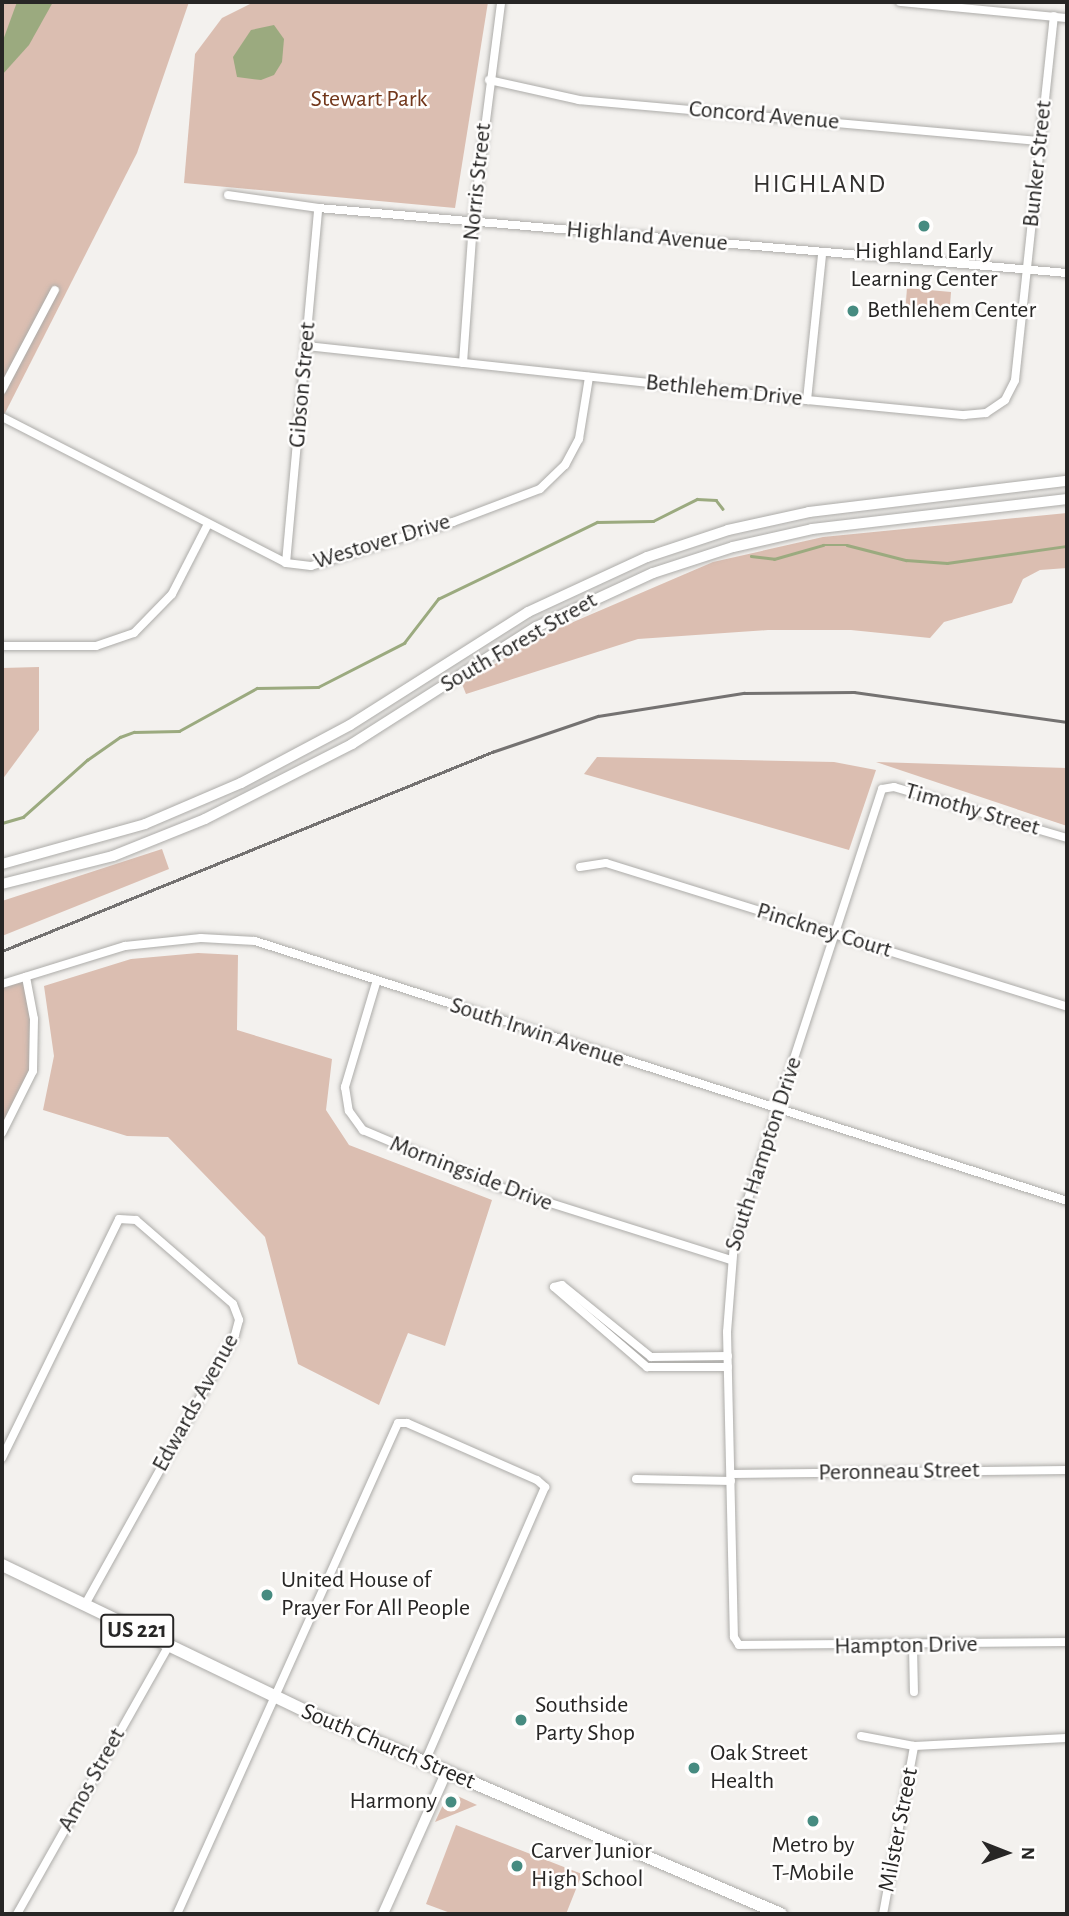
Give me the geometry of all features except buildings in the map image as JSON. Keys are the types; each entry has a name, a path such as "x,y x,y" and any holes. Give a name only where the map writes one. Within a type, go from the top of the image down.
{"main road":[{"name":"South Church Street","path":"2,1565 273,1696 781,1914"}],"street":[{"name":"Norris Street","path":"463,363 473,222 501,2"},
{"path":"900,2 1067,18"},
{"name":"Bunker Street","path":"1026,270 1054,16"},
{"name":"Concord Avenue","path":"489,80 579,100 1040,141"},
{"name":"Highland Avenue","path":"228,195 318,208 822,254 1067,273"},
{"name":"Gibson Street","path":"286,563 318,208"},
{"path":"807,400 822,254"},
{"name":"Bethlehem Drive","path":"306,346 975,416 997,408 1015,380 1026,270"},
{"path":"2,390 55,290"},
{"name":"Westover Drive","path":"2,416 286,563 330,563 540,489 565,465 579,439 589,377"},
{"name":"South Forest Street","path":"2,864 145,824 241,783 360,719 528,612 647,557 728,530 809,512 1067,481"},
{"name":"South Forest Street","path":"2,884 113,856 205,820 352,744 537,627 664,569 812,529 1067,499"},
{"path":"2,646 96,646 134,633 172,594 208,524"},
{"name":"Timothy Street","path":"879,794 894,787 1067,838"},
{"name":"South Hampton Drive","path":"744,1647 734,1637 728,1367 731,1261 879,794"},
{"name":"Pinckney Court","path":"580,867 606,863 1067,1007"},
{"name":"South Irwin Avenue","path":"2,984 125,946 201,938 271,945 376,983 1067,1201"},
{"path":"2,1133 33,1071 34,1019 26,977"},
{"name":"Morningside Drive","path":"376,983 345,1087 349,1111 363,1130 493,1185 731,1261"},
{"name":"Edwards Avenue","path":"2,1458 119,1219 136,1220 233,1304 239,1320 236,1335 85,1605"},
{"path":"728,1356 651,1357 562,1285 554,1287 647,1367 728,1367"},
{"path":"647,1367 651,1357"},
{"path":"177,1914 398,1423 407,1423 537,1479 545,1487 425,1762"},
{"name":"Peronneau Street","path":"636,1479 1067,1470"},
{"name":"Hampton Drive","path":"744,1647 1067,1642"},
{"path":"914,1646 915,1692"},
{"name":"Amos Street","path":"17,1914 168,1647"},
{"path":"861,1736 914,1746 1067,1738"},
{"name":"Milster Street","path":"883,1914 914,1746"},
{"path":"383,1914 447,1771"}],"green space":[{"path":"2,2 189,2 137,153 2,419"},
{"name":"Stewart Park","path":"254,2 488,2 455,208 184,183 195,54 222,18"},
{"path":"907,288 951,292 949,318 905,314"},
{"path":"1067,513 1067,568 1040,570 1023,579 1012,603 944,622 930,638 851,630 768,630 638,639 466,694 462,684 543,635 713,562 823,537"},
{"path":"39,667 39,730 2,780 2,668"},
{"path":"597,757 834,762 876,770 849,850 584,774"},
{"path":"876,762 1067,768 1067,826"},
{"path":"162,849 169,869 2,936 2,901"},
{"path":"198,953 238,955 237,1030 332,1059 326,1110 349,1145 492,1200 445,1346 408,1333 379,1405 298,1364 265,1237 168,1137 127,1136 43,1110 54,1056 44,986 131,959"},
{"path":"26,977 34,1061 2,1133 2,984"},
{"path":"448,1794 477,1805 435,1822"},
{"path":"456,1825 582,1874 566,1914 453,1914 426,1904"}],"shaded area":[{"path":"17,2 53,2 29,45 2,75 2,43"},
{"path":"274,25 284,39 282,62 274,75 261,80 237,77 233,57 251,30"}],"waterway":[{"path":"2,823 23,817 87,760 120,737 134,732 179,731 257,688 318,687 404,643 438,599 597,522 653,521 697,499 716,500 723,509"},
{"path":"751,556 774,559 823,545 847,545 906,560 947,563 1067,546"}],"railway":[{"path":"2,951 492,752 598,716 744,693 854,692 1067,722"}],"place":[{"name":"Highland Early Learning Center","path":"924,226"},
{"name":"Bethlehem Center","path":"853,311"},
{"name":"United House of Prayer For All People","path":"267,1595"},
{"name":"Southside Party Shop","path":"521,1720"},
{"name":"Oak Street Health","path":"694,1768"},
{"name":"Harmony","path":"451,1802"},
{"name":"Metro by T-Mobile","path":"813,1821"},
{"name":"Carver Junior High School","path":"517,1866"}],"district":[{"name":"HIGHLAND","path":"820,185"}]}
